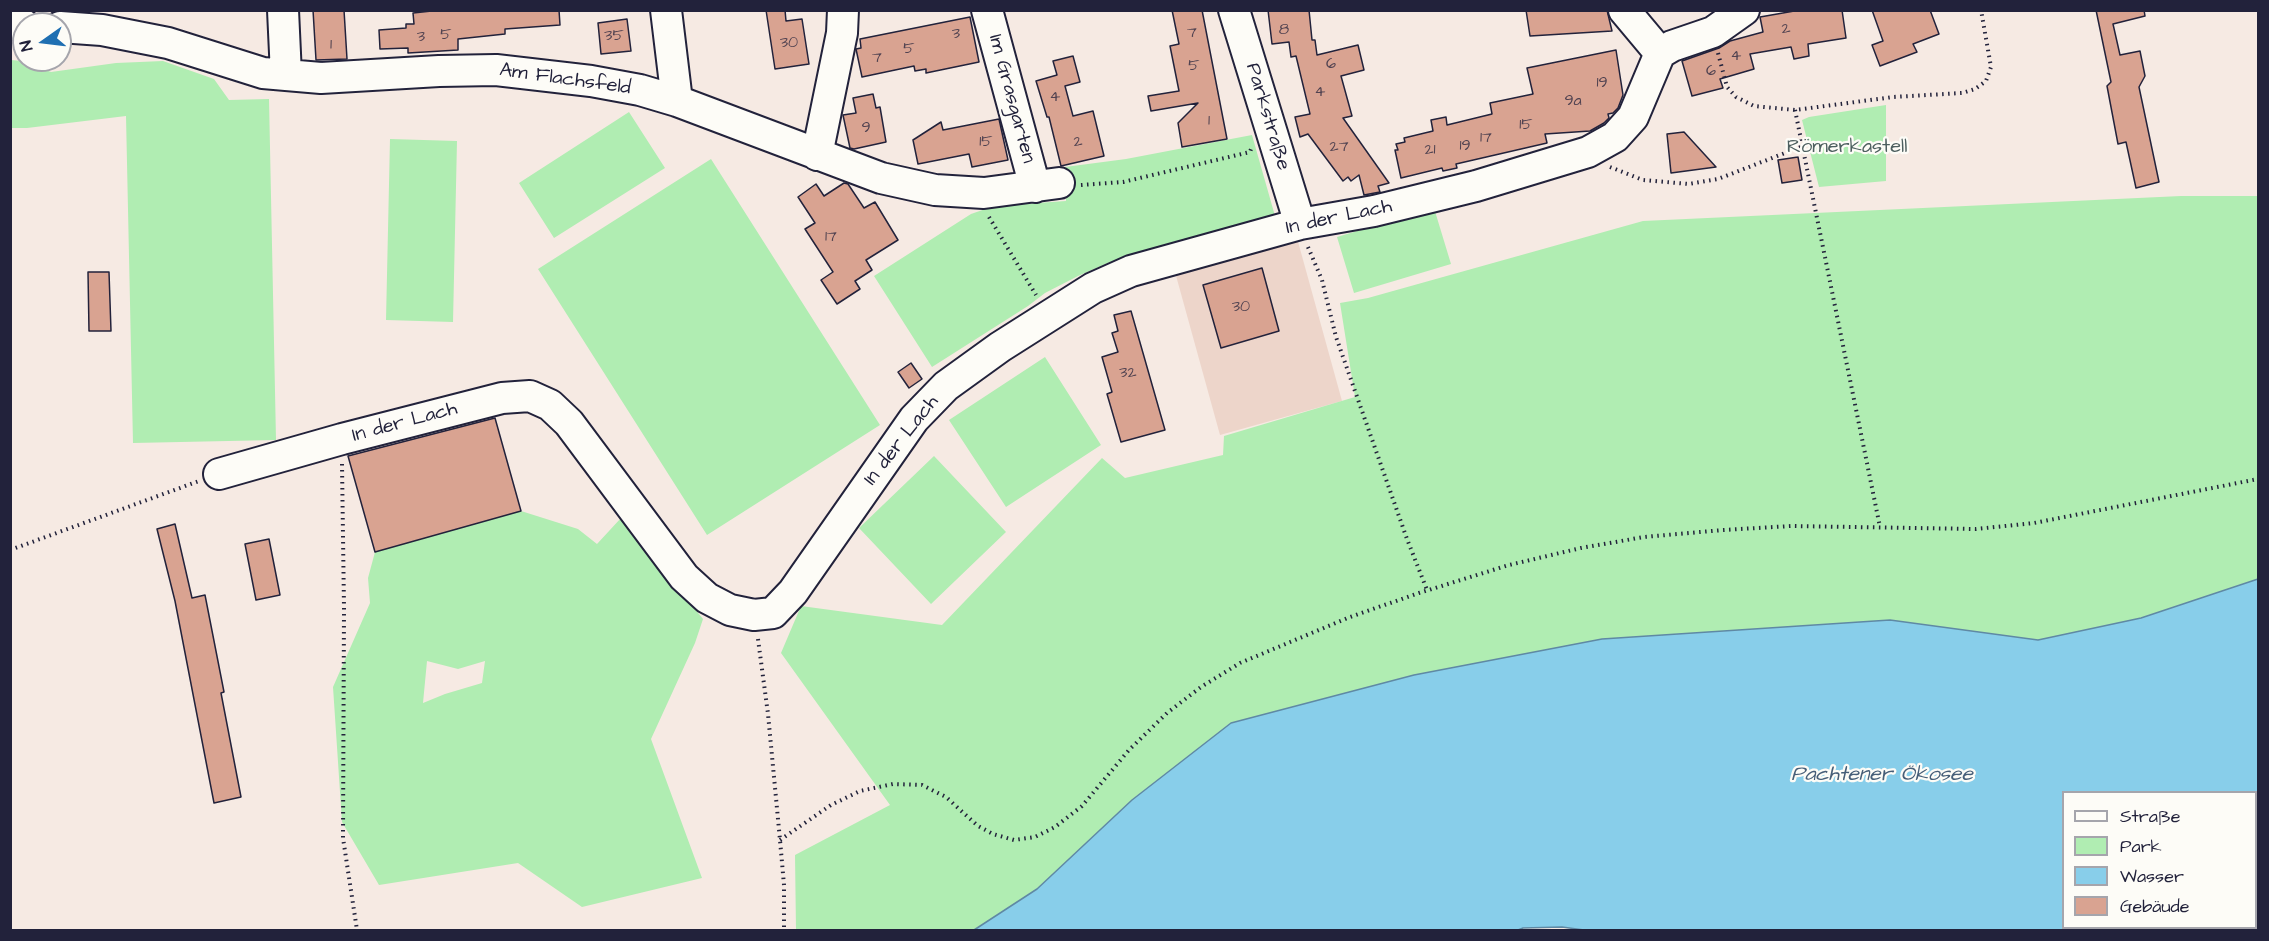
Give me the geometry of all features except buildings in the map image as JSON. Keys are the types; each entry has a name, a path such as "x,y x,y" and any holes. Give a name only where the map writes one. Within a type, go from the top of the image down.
{"street":[{"path":"283,10 286,75"},
{"path":"666,10 677,101"},
{"name":"Im Grasgarten","path":"987,10 1047,185"},
{"name":"Parkstraße","path":"1234,10 1300,224"},
{"path":"1624,10 1660,53 1672,46 1713,32 1744,10"},
{"path":"817,155 848,12"},
{"name":"Am Flachsfeld","path":"72,28 102,30 168,43 263,73 321,78 439,70 496,70 591,81 640,90 677,101 881,178 935,190 984,193 1047,185"},
{"name":"In der Lach","path":"219,474 501,398 530,396 550,405 569,423 684,577 707,598 730,610 754,615 773,613 793,592 914,419 946,386 1093,288 1131,271 1300,224 1374,212 1476,186 1588,152 1615,137 1633,117 1660,53"}],"path":[{"path":"1713,32 1727,87 1736,97 1754,106 1794,110 1893,97 1962,93 1975,89 1986,81 1991,68 1981,10"},
{"path":"1794,110 1880,528"},
{"path":"1047,185 1123,182 1250,152 1254,141 1272,134"},
{"path":"1588,152 1607,166 1643,180 1689,184 1718,179 1803,146"},
{"path":"984,193 986,213 1038,298"},
{"path":"1300,224 1311,258 1322,280 1339,346 1427,590"},
{"path":"342,439 343,838 357,930"},
{"path":"10,550 219,474"},
{"path":"780,840 831,806 860,791 892,784 922,785 946,797 978,826 993,834 1014,840 1035,837 1055,827 1082,806 1129,750 1167,713 1201,687 1240,663 1281,645 1427,590 1520,562 1644,537 1791,526 1976,529 2034,523 2259,479"},
{"path":"754,615 768,714 784,885 784,930"}],"shaded area":[{"path":"1297,238 1342,401 1220,435 1175,272"}],"green space":[{"path":"11,60 12,72 72,72 72,69 116,63 163,61 214,79 229,100 269,99 276,440 133,443 126,116 11,128"},
{"name":"Römerkastell","path":"1886,105 1886,181 1819,187 1802,120"},
{"path":"629,112 665,168 554,238 519,183"},
{"path":"1252,135 1275,216 1110,262 1078,276 1045,293 932,367 874,276 971,214 994,206 1066,201 1065,167 1126,159"},
{"path":"390,139 457,141 453,322 386,320"},
{"path":"711,159 880,425 707,535 538,269"},
{"path":"2181,196 2258,196 2258,579 2141,618 2038,640 1890,620 1602,639 1414,675 1232,723 1132,800 1037,889 974,930 796,930 795,855 890,805 781,653 801,606 942,625 1102,458 1125,478 1223,455 1224,436 1355,397 1340,303 1368,298 1643,221"},
{"path":"1434,208 1451,264 1354,293 1337,237"},
{"path":"1045,357 1101,445 1006,507 949,420"},
{"path":"934,456 1006,532 931,604 859,528"},
{"path":"521,511 578,529 597,544 621,518 703,619 695,643 651,739 702,878 582,907 518,863 379,885 342,822 333,687 370,603 368,578 375,552","holes":["427,661 458,669 485,661 482,683 423,703"]}],"water":[{"name":"Pachtener Ökosee","path":"2258,579 2258,930 1584,930 1562,927 1518,930 974,930 1037,889 1132,800 1231,723 1414,675 1602,639 1890,620 2038,640 2141,618"}]}
